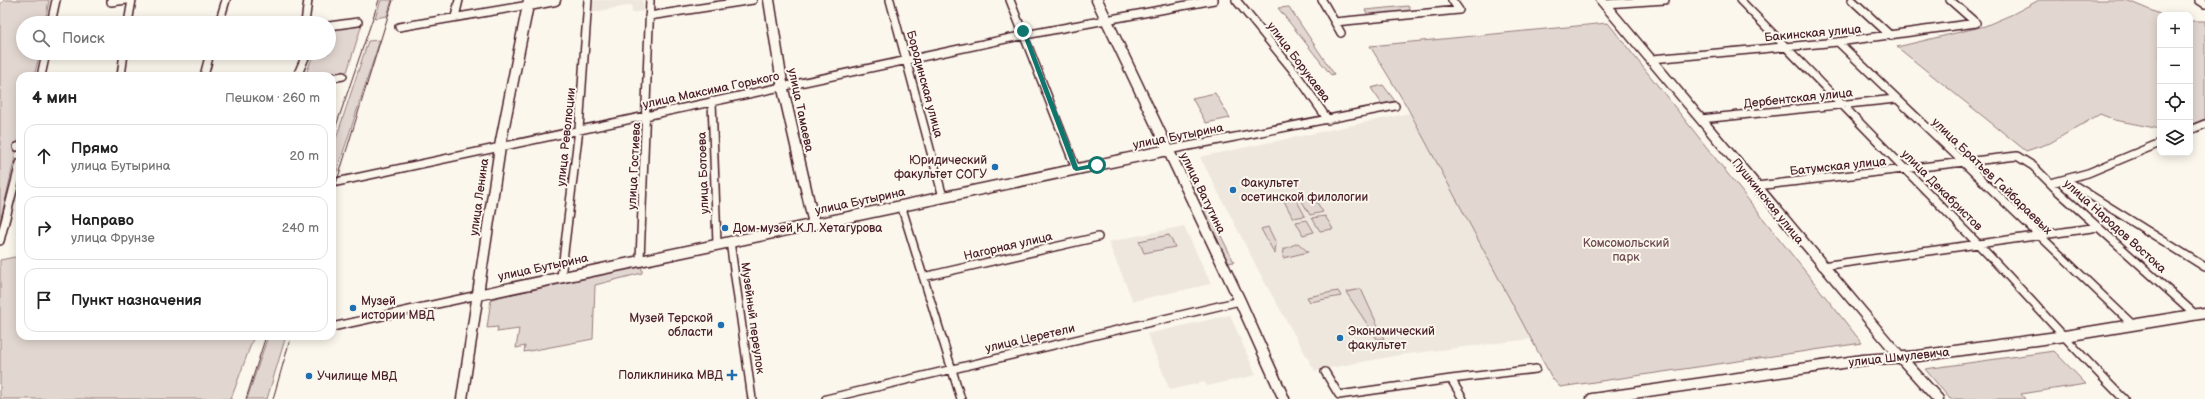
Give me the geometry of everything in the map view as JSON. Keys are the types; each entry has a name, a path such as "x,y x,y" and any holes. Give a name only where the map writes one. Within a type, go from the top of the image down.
{"main road":[{"path":"529,2 554,0"},
{"name":"улица Тамаева","path":"769,0 782,86 814,224"},
{"name":"улица Ватутина","path":"1097,0 1240,301 1284,399"},
{"name":"улица Ленина","path":"462,399 500,146 529,2"},
{"name":"улица Бутырина","path":"478,295 943,196 1168,150"},
{"name":"улица Шмулевича","path":"1592,399 1863,360 1900,357 2065,336 2200,314"},
{"name":"Пушкинская улица","path":"1900,357 1938,399"}],"street":[{"path":"53,16 56,0"},
{"path":"111,1 127,0"},
{"path":"129,16 132,0"},
{"path":"221,16 226,0"},
{"path":"306,16 308,0"},
{"path":"455,17 459,0"},
{"name":"улица Революции","path":"562,277 579,129 588,0"},
{"name":"улица Гостиева","path":"640,260 647,115 650,0"},
{"path":"650,16 753,0"},
{"name":"Бородинская улица","path":"890,0 943,196"},
{"path":"1010,0 1025,35 1076,169"},
{"name":"улица Максима Горького","path":"336,182 579,129 1025,35 1200,1 1214,0"},
{"name":"улица Борукаева","path":"1236,0 1297,75 1328,120"},
{"path":"1322,0 1341,33"},
{"path":"1335,22 1458,10 1452,0"},
{"path":"1603,2 1665,0"},
{"name":"улица Декабристов","path":"1740,0 1904,170 1979,245 2065,336 2071,346 2124,399"},
{"path":"1852,0 1891,36"},
{"name":"Бакинская улица","path":"1652,59 1838,42 1891,36 1976,23 1950,0"},
{"path":"2199,0 2205,4"},
{"path":"399,27 529,2"},
{"name":"Пушкинская улица","path":"1603,2 1701,118 1822,266 1900,357"},
{"path":"336,25 358,22"},
{"name":"улица Братьев Гайбараевых","path":"1838,42 1960,161 2132,324"},
{"path":"42,72 44,60"},
{"path":"122,72 123,60"},
{"path":"205,72 208,60"},
{"path":"299,72 304,60"},
{"path":"336,77 343,76"},
{"name":"Дербентская улица","path":"1701,118 1842,106 1896,99"},
{"name":"улица Ботоева","path":"712,101 717,244"},
{"name":"улица Бутырина","path":"1168,150 1395,106"},
{"path":"2193,129 2205,124"},
{"path":"2052,183 2066,180 2157,144"},
{"name":"Батумская улица","path":"1756,186 1904,170 1960,161 2017,156"},
{"name":"улица Народов Востока","path":"2017,156 2024,159 2052,183 2059,192 2200,314"},
{"path":"0,241 16,179"},
{"path":"2066,180 2205,267"},
{"path":"901,205 961,399"},
{"path":"1822,266 2099,227"},
{"name":"Нагорная улица","path":"923,277 1098,237"},
{"name":"Музейный переулок","path":"730,241 752,399"},
{"name":"улица Бутырина","path":"336,326 478,295"},
{"name":"улица Церетели","path":"826,399 1240,301"},
{"path":"1325,372 1339,395 1536,369"},
{"path":"1452,379 1463,399"}],"shaded area":[{"path":"589,0 643,0 643,11 632,13 632,5 589,13"},
{"path":"1410,113 1532,339 1399,355 1315,371 1264,281 1200,157"},
{"path":"1184,226 1211,284 1133,301 1108,242"},
{"path":"1230,315 1256,375 1207,386 1204,382 1170,390 1147,334"}],"green space":[{"path":"4,0 49,0 46,16 16,16 16,60 38,60 35,72 16,72 16,153 0,223 0,5"},
{"path":"381,0 392,0 387,16 375,18"},
{"path":"2039,0 2126,0 2157,13 2157,128 2115,120 2100,114 2050,143 2026,151 1897,47 1985,26 2013,14"},
{"path":"1408,6 1413,13 1369,18 1365,10"},
{"path":"1289,7 1334,74 1331,75 1278,8"},
{"path":"2193,21 2205,21 2205,119 2193,125"},
{"name":"Комсомольский парк","path":"1608,23 1862,343 1560,387 1552,378 1406,105 1370,46"},
{"path":"362,24 347,72 307,72 311,60 336,60 336,28"},
{"path":"380,40 336,174 336,139 368,41"},
{"path":"1383,85 1395,101 1382,104 1371,88"},
{"path":"1215,93 1230,118 1206,123 1192,98"},
{"path":"1178,162 1185,164 1234,262 1228,263"},
{"path":"1313,196 1323,212 1310,215 1300,198"},
{"path":"1296,199 1305,216 1293,218 1284,201"},
{"path":"1325,216 1333,229 1320,231 1312,218"},
{"path":"1307,220 1314,232 1303,235 1296,222"},
{"path":"1268,227 1276,243 1275,254 1261,229"},
{"path":"1169,235 1175,247 1144,253 1139,241"},
{"path":"1298,243 1308,252 1283,258 1284,249"},
{"path":"16,257 16,340 253,340 231,399 0,399 0,260"},
{"path":"642,264 642,273 595,285 593,339 524,352 525,346 516,348 519,329 497,332 498,327 487,328 491,299"},
{"path":"1361,289 1384,339 1377,339 1346,292"},
{"path":"1338,291 1341,296 1310,302 1307,297"},
{"path":"267,340 285,340 267,399 247,399"},
{"path":"2054,351 2086,384 2021,394 2025,399 1950,399 1925,369"}],"tram line":[{"path":"336,126 379,0"},
{"path":"336,184 393,0"},
{"path":"246,399 265,340"},
{"path":"273,399 290,340"}],"place":[{"name":"Юридический факультет СОГУ","path":"995,167"},
{"name":"Факультет осетинской филологии","path":"1233,190"},
{"name":"Дом-музей К.Л. Хетагурова","path":"725,228"},
{"name":"Музей истории МВД","path":"353,308"},
{"name":"Музей Терской области","path":"721,325"},
{"name":"Экономический факультет","path":"1340,338"},
{"name":"Поликлиника МВД","path":"732,375"},
{"name":"Училище МВД","path":"309,376"}],"route":[{"path":"1023,31 1076,169 1097,165"}]}
